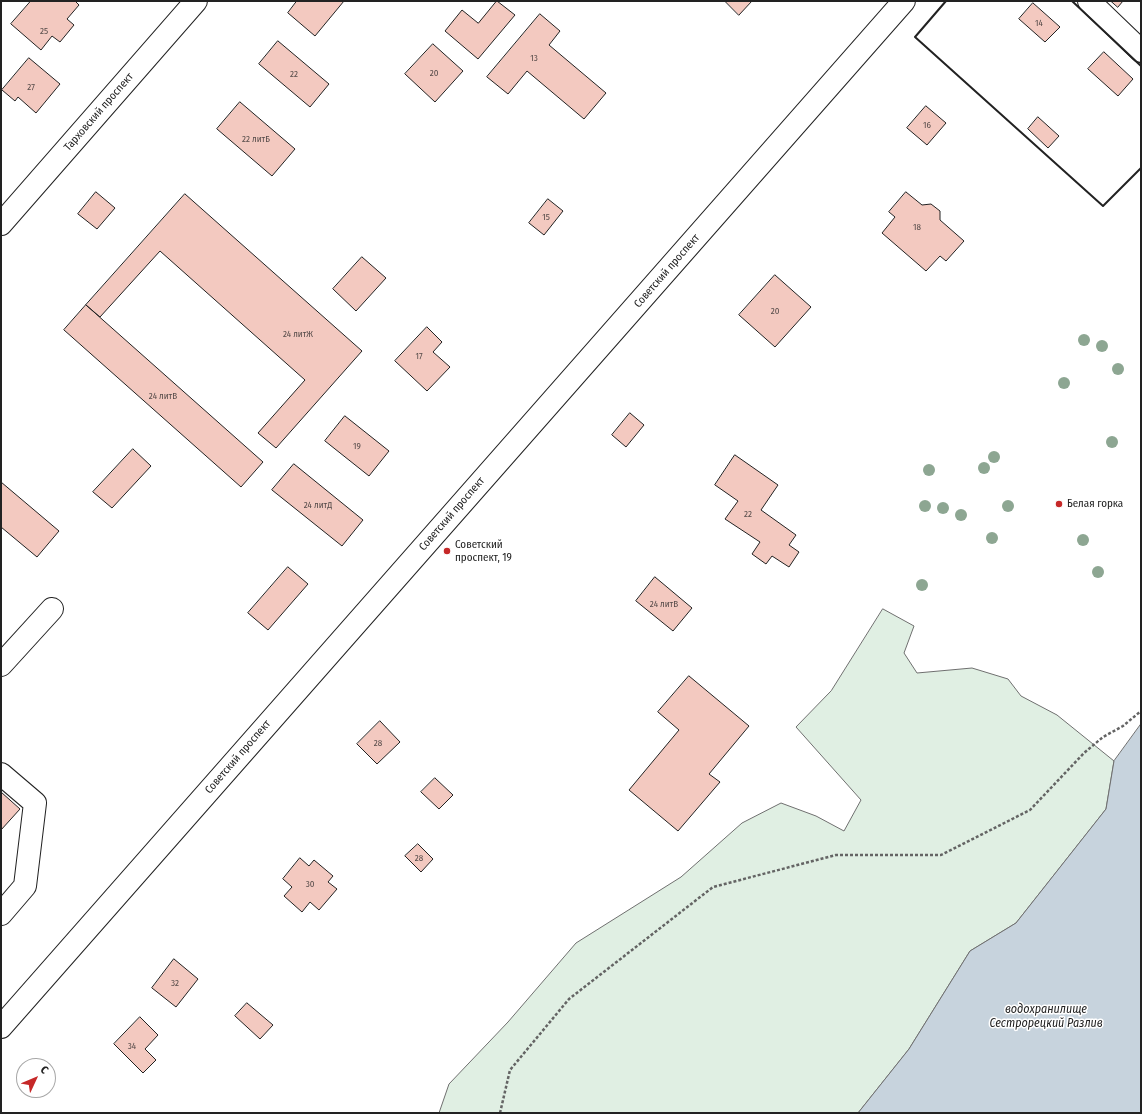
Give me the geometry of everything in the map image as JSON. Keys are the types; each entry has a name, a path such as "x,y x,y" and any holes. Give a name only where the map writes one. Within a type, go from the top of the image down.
{"street":[{"name":"Тарховский проспект","path":"1,224 196,1"},
{"name":"Советский проспект","path":"1,1027 904,1"},
{"path":"1089,1 1141,51"},
{"path":"1,665 52,609"},
{"path":"1,774 35,803 25,886 1,914"}],"path":[{"path":"500,1113 510,1070 569,999 713,887 836,855 941,855 1030,810 1084,753 1103,737 1123,726 1141,711"}],"green space":[{"path":"883,609 914,626 904,653 917,673 972,668 1008,679 1021,696 1057,715 1114,761 1106,809 1016,923 970,951 909,1049 858,1113 439,1113 449,1084 508,1022 576,943 681,877 742,823 781,803 816,816 844,831 861,800 796,727 831,691"}],"water":[{"name":"водохранилище Сестрорецкий Разлив","path":"1141,724 1141,1113 858,1113 909,1049 970,951 1016,923 1106,809 1114,761"}],"building":[{"path":"31,1 75,1 79,5 67,19 74,25 60,42 52,36 41,50 11,24"},
{"path":"297,1 344,1 315,36 288,13"},
{"path":"497,1 515,15 478,59 445,31 462,10 478,23"},
{"path":"725,1 752,1 739,15"},
{"path":"1111,1 1123,1 1118,7"},
{"path":"1033,3 1060,27 1045,42 1019,19"},
{"path":"540,14 560,31 549,45 606,93 584,119 527,71 508,94 487,77"},
{"path":"278,41 329,84 310,107 259,64"},
{"path":"433,44 463,71 435,102 405,74"},
{"path":"1104,52 1133,79 1118,96 1088,69"},
{"path":"29,58 60,84 36,113 18,97 15,101 2,90"},
{"path":"240,102 295,149 272,176 217,129"},
{"path":"926,106 946,123 927,145 907,128"},
{"path":"1038,117 1059,136 1048,148 1028,129"},
{"path":"96,192 115,208 97,229 78,214"},
{"path":"906,192 922,205 931,204 940,211 940,220 964,241 946,261 940,256 926,271 882,233 895,217 889,212"},
{"path":"185,194 362,351 276,448 258,433 305,380 160,251 100,317 86,305"},
{"path":"548,199 563,211 544,235 529,223"},
{"path":"362,257 386,278 356,311 333,289"},
{"path":"775,275 811,307 775,347 739,315"},
{"path":"86,305 263,462 241,487 64,330"},
{"path":"427,327 442,342 433,352 450,367 427,391 395,361"},
{"path":"630,413 644,425 626,447 612,435"},
{"path":"345,416 389,451 369,476 325,441"},
{"path":"133,449 151,466 112,508 93,492"},
{"path":"735,455 778,485 761,510 796,535 789,545 799,552 789,567 772,556 766,564 752,554 760,542 725,519 738,501 715,485"},
{"path":"294,464 363,520 342,546 272,490"},
{"path":"1,482 59,531 37,557 1,527"},
{"path":"288,567 308,584 268,630 248,613"},
{"path":"655,577 692,608 673,631 636,601"},
{"path":"689,676 749,726 709,774 720,782 678,831 629,790 679,730 658,712"},
{"path":"380,721 400,742 377,764 357,744"},
{"path":"435,778 453,795 439,809 421,792"},
{"path":"1,792 20,809 1,830"},
{"path":"418,844 433,859 421,872 405,856"},
{"path":"300,858 309,866 314,860 333,876 328,882 337,889 319,910 310,902 302,912 284,896 292,887 283,879"},
{"path":"174,959 198,979 176,1007 152,988"},
{"path":"247,1003 273,1025 260,1039 235,1016"},
{"path":"140,1017 158,1035 145,1049 156,1060 143,1073 114,1044"}],"wall":[{"path":"946,1 915,37 1103,206 1141,168"},
{"path":"1072,1 1141,66"}],"place":[{"name":"Белая горка","path":"1059,504"},
{"name":"Советский проспект, 19","path":"447,551"}]}
